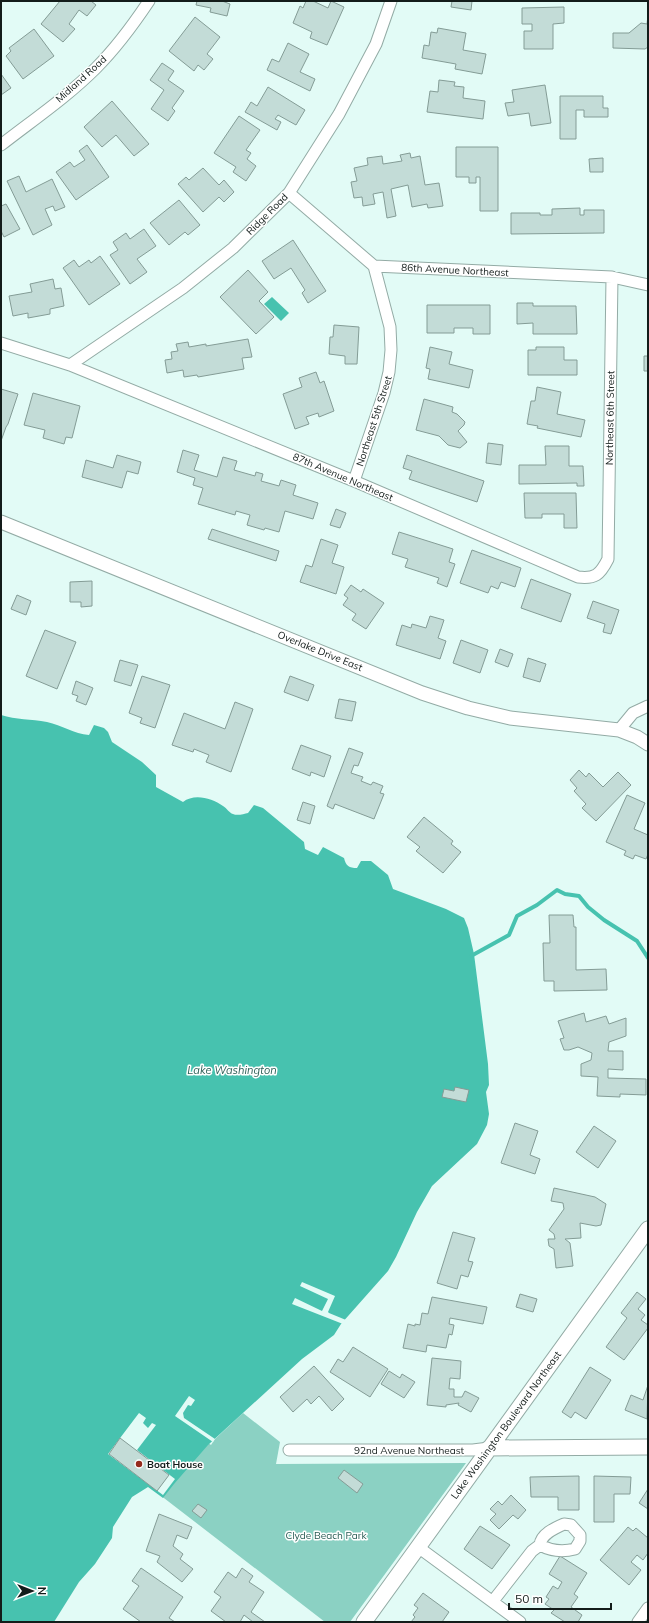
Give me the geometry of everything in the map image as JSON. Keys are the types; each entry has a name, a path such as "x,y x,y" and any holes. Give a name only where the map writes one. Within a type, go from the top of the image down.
{"main road":[{"name":"Lake Washington Boulevard Northeast","path":"364,1622 648,1229"},
{"name":"92nd Avenue Northeast","path":"489,1448 648,1447"}],"street":[{"name":"Midland Road","path":"1,145 48,109 96,68 128,32 148,1"},
{"name":"Ridge Road","path":"70,365 183,288 233,248 289,193 339,114 376,44 391,1"},
{"path":"289,193 374,266"},
{"name":"86th Avenue Northeast","path":"374,266 612,277 648,285"},
{"name":"Northeast 5th Street","path":"354,481 384,393 389,372 391,350 390,327 374,266"},
{"name":"Northeast 6th Street","path":"608,559 612,277"},
{"name":"87th Avenue Northeast","path":"1,343 70,365 354,481 578,577 589,578 598,574 608,559"},
{"name":"Overlake Drive East","path":"1,522 410,688 468,708 510,718 619,730 637,737 648,744"},
{"path":"619,730 633,713 648,706"},
{"name":"92nd Avenue Northeast","path":"289,1450 473,1450 489,1448"},
{"path":"493,1601 532,1551 540,1545"},
{"path":"418,1547 520,1622"},
{"path":"638,1622 648,1608"}],"green space":[{"name":"Clyde Beach Park","path":"243,1413 280,1442 276,1464 466,1463 350,1622 325,1622 160,1495 207,1442 211,1445 215,1439"}],"water":[{"path":"272,297 289,313 281,321 264,304"},
{"name":"Lake Washington","path":"1,715 12,718 47,722 78,733 89,735 94,725 104,728 108,732 112,742 142,762 156,775 156,787 183,802 187,799 198,797 208,799 219,803 236,815 248,813 254,805 263,808 304,842 305,849 318,855 323,847 344,858 347,865 352,868 357,868 361,861 371,861 388,875 393,889 446,909 464,918 474,954 488,1064 489,1085 486,1092 489,1114 487,1125 477,1144 432,1186 417,1212 388,1271 341,1324 334,1335 302,1359 208,1445 163,1498 148,1487 132,1497 113,1527 112,1538 95,1564 79,1582 54,1622 1,1622"}],"pier":[{"path":"302,1282 335,1296 328,1312 346,1320 343,1324 292,1304 295,1298 322,1311 328,1299 300,1286"},
{"path":"189,1396 195,1400 191,1406 188,1405 183,1413 184,1418 215,1439 213,1442 175,1416"},
{"name":"Boat House","path":"139,1413 146,1418 143,1423 148,1428 152,1423 156,1425 137,1450 175,1479 163,1495 108,1454"}],"building":[{"path":"60,1 91,1 96,5 87,16 79,10 69,24 75,29 63,42 41,24"},
{"path":"197,1 222,1 230,4 227,16 210,12 211,8 196,5"},
{"path":"306,1 313,1 328,8 331,1 344,7 327,45 310,38 312,32 293,23 300,6 303,8"},
{"path":"452,1 472,1 471,10 451,7"},
{"path":"564,7 564,23 553,24 553,49 524,49 524,31 532,31 532,24 522,24 522,8"},
{"path":"648,15 648,47 645,49 613,48 613,33 629,33 641,23 647,24"},
{"path":"195,17 220,37 207,54 213,59 204,70 198,65 194,71 169,51"},
{"path":"438,28 466,33 463,50 486,54 482,74 455,69 456,64 422,58 424,45 429,46 431,32 437,33"},
{"path":"34,29 54,56 23,79 6,56 11,51 9,48"},
{"path":"288,43 309,54 300,72 315,79 310,91 267,70 272,59 279,62"},
{"path":"162,63 174,71 168,80 184,91 172,108 175,111 168,121 151,109 164,90 150,80"},
{"path":"1,74 11,88 1,95"},
{"path":"439,80 455,82 454,86 464,87 463,98 485,101 483,119 427,112 430,91 438,92"},
{"path":"545,85 551,123 531,126 529,113 508,116 505,103 514,102 512,90"},
{"path":"268,87 305,110 296,125 278,115 275,119 281,122 277,130 245,112 251,102 257,106"},
{"path":"560,96 603,96 603,108 608,108 608,117 584,117 584,110 576,110 576,139 560,139"},
{"path":"112,101 149,144 134,156 116,135 102,147 84,127"},
{"path":"239,116 260,130 246,150 251,153 247,159 256,166 246,181 233,172 236,167 214,153"},
{"path":"87,145 109,177 76,200 56,172 70,162 74,167 85,160 79,151"},
{"path":"456,147 498,147 498,211 480,211 480,177 476,177 476,183 469,183 469,177 456,177"},
{"path":"410,153 411,158 420,156 425,185 439,183 443,206 428,208 427,204 412,207 408,185 391,189 396,216 387,218 383,192 373,194 375,204 363,206 362,197 354,198 351,182 357,181 354,168 368,165 367,158 382,156 383,164 402,161 400,155"},
{"path":"603,158 603,172 590,172 589,159"},
{"path":"203,168 219,185 224,180 234,192 224,202 219,197 203,212 178,184 186,177 189,180"},
{"path":"19,176 26,192 52,179 65,207 55,211 53,206 45,209 52,225 33,235 7,181"},
{"path":"179,200 200,225 188,235 185,232 169,245 150,223"},
{"path":"6,204 20,229 4,237 1,231 1,206"},
{"path":"580,208 580,215 584,215 584,210 604,210 604,233 511,234 511,213 540,213 540,215 552,215 552,209"},
{"path":"144,229 156,246 137,259 147,272 130,284 110,255 118,250 113,242 126,233 130,239"},
{"path":"293,240 326,291 308,303 302,293 305,290 291,268 274,279 262,261"},
{"path":"100,256 120,284 89,305 63,268 74,260 79,267 89,260 91,263"},
{"path":"248,270 268,292 259,301 274,317 256,334 220,297"},
{"path":"53,279 55,289 61,288 64,306 50,309 50,314 28,318 28,313 13,316 9,296 32,292 30,284"},
{"path":"517,303 533,303 533,306 576,306 577,334 533,334 533,323 517,324"},
{"path":"427,305 490,305 490,334 473,334 473,328 454,328 454,333 427,333"},
{"path":"334,325 359,327 357,364 345,364 345,356 329,354 330,337 333,337"},
{"path":"248,339 252,357 242,358 244,369 198,377 197,375 184,377 183,370 167,373 165,360 172,359 171,352 178,351 176,344 188,342 189,347 206,344 206,346"},
{"path":"430,347 452,352 449,364 473,370 469,388 428,379 430,369 426,368"},
{"path":"536,347 564,347 564,360 577,360 577,375 528,375 528,350 536,350"},
{"path":"644,356 648,356 648,371 644,371"},
{"path":"316,372 320,383 324,381 334,411 319,417 318,413 306,417 309,424 295,429 283,394 302,387 299,378"},
{"path":"537,387 561,392 557,414 585,420 581,437 537,428 538,426 527,424 531,401 535,401"},
{"path":"1,389 18,394 1,441"},
{"path":"33,393 80,406 72,438 66,437 64,444 43,438 45,430 24,425"},
{"path":"424,399 453,407 452,412 457,414 465,422 458,431 467,442 460,448 448,445 439,436 416,430"},
{"path":"488,443 503,445 501,465 486,463"},
{"path":"545,446 569,446 569,466 583,466 584,486 577,486 577,483 519,484 519,465 546,465"},
{"path":"183,450 199,455 194,470 217,477 223,457 237,461 234,470 255,476 256,472 263,474 261,481 279,486 281,480 296,485 293,495 318,503 313,519 285,511 279,532 265,528 264,530 247,525 250,515 236,511 235,515 198,504 203,488 193,485 195,478 177,472"},
{"path":"117,455 141,462 138,474 127,471 122,488 82,477 86,460 113,468"},
{"path":"407,455 484,481 477,502 409,479 412,471 403,468"},
{"path":"524,493 576,493 577,528 564,528 564,514 542,514 542,518 525,518"},
{"path":"336,509 346,513 340,528 330,525"},
{"path":"212,529 279,551 276,561 208,539"},
{"path":"399,532 453,549 449,562 455,564 447,587 437,583 439,578 405,567 408,559 392,554"},
{"path":"321,539 338,545 332,563 344,567 336,594 300,582 306,565 312,567"},
{"path":"472,550 521,568 515,587 501,582 498,589 491,586 488,593 460,583"},
{"path":"531,579 571,594 561,622 521,608"},
{"path":"92,581 92,606 81,607 81,602 70,602 70,582"},
{"path":"351,585 361,592 363,589 384,603 366,629 352,620 356,614 343,605 348,598 344,595"},
{"path":"17,595 31,601 26,615 11,609"},
{"path":"593,601 619,610 611,634 603,632 605,624 587,618"},
{"path":"430,616 444,620 438,638 446,641 440,659 396,645 402,625 411,628 412,624 426,628"},
{"path":"45,630 76,642 57,689 26,676"},
{"path":"461,640 488,650 480,673 453,663"},
{"path":"500,649 513,654 508,667 495,662"},
{"path":"528,658 546,664 540,682 523,677"},
{"path":"120,660 138,665 131,686 114,681"},
{"path":"142,676 170,685 155,728 140,723 142,718 129,713"},
{"path":"290,676 314,685 308,701 284,692"},
{"path":"76,681 93,688 86,705 76,701 78,696 72,694"},
{"path":"339,699 356,702 352,721 335,718"},
{"path":"235,702 253,709 231,772 206,762 209,755 194,749 193,752 172,745 184,713 225,729"},
{"path":"301,745 331,756 324,777 311,772 310,776 292,769"},
{"path":"349,748 363,753 358,766 354,765 351,773 363,777 361,781 371,785 373,782 383,786 380,793 384,794 374,819 335,804 333,809 327,806"},
{"path":"579,770 586,777 589,773 603,787 618,772 631,785 596,821 582,808 586,804 574,791 577,788 570,780"},
{"path":"627,795 645,803 634,829 648,835 648,854 646,859 635,855 633,859 624,855 626,851 606,842"},
{"path":"303,802 315,806 310,824 297,820"},
{"path":"424,817 453,841 451,844 461,852 443,873 416,851 420,847 407,837"},
{"path":"549,915 573,915 574,927 576,927 576,970 606,969 607,990 554,991 554,981 544,981 543,943 550,943"},
{"path":"584,1013 586,1022 606,1016 609,1024 626,1018 626,1036 609,1042 608,1051 623,1051 623,1070 608,1069 608,1078 646,1079 646,1095 620,1094 620,1097 597,1096 598,1077 581,1076 581,1064 591,1060 592,1053 578,1047 564,1050 560,1039 564,1038 558,1021"},
{"path":"455,1087 469,1090 466,1102 442,1097 444,1089 454,1091"},
{"path":"515,1123 538,1131 530,1155 540,1159 535,1174 501,1163"},
{"path":"594,1126 616,1141 598,1168 576,1152"},
{"path":"554,1188 595,1197 606,1204 601,1225 596,1226 580,1223 581,1238 565,1239 570,1243 573,1266 556,1268 554,1249 549,1246 548,1239 555,1239 554,1234 549,1230 564,1209 563,1203 551,1201"},
{"path":"453,1232 475,1238 468,1261 473,1262 468,1277 461,1275 457,1289 437,1283"},
{"path":"637,1292 646,1299 638,1309 645,1315 641,1320 648,1325 648,1328 624,1360 606,1347 627,1318 621,1313"},
{"path":"520,1294 537,1299 533,1312 516,1307"},
{"path":"432,1297 487,1307 483,1324 450,1318 449,1324 454,1325 452,1335 449,1334 446,1348 427,1345 426,1352 403,1348 408,1324 415,1326 415,1324 420,1325 422,1313 428,1314"},
{"path":"353,1347 388,1369 370,1397 330,1372 338,1359 343,1362"},
{"path":"432,1358 461,1361 460,1379 450,1378 449,1389 454,1389 454,1397 462,1397 465,1391 479,1398 471,1412 458,1405 459,1403 446,1405 446,1407 427,1405"},
{"path":"314,1366 344,1399 332,1411 319,1396 311,1404 307,1399 293,1412 280,1397"},
{"path":"590,1367 611,1380 586,1419 575,1412 571,1418 562,1412"},
{"path":"389,1371 400,1378 402,1374 415,1382 404,1398 381,1384"},
{"path":"648,1385 647,1419 625,1410 631,1395 643,1400"},
{"name":"Boat House","path":"120,1438 169,1475 157,1491 109,1454"},
{"path":"344,1470 363,1484 357,1493 338,1478"},
{"path":"579,1476 579,1510 558,1510 558,1497 531,1497 530,1477"},
{"path":"594,1476 631,1477 630,1494 614,1494 614,1522 594,1522"},
{"path":"648,1489 648,1509 639,1503"},
{"path":"511,1495 526,1510 518,1519 513,1515 499,1529 490,1520 496,1514 490,1509 498,1501 502,1505"},
{"path":"198,1504 207,1510 201,1518 192,1511"},
{"path":"159,1514 192,1527 187,1539 177,1535 173,1546 183,1554 180,1559 193,1569 182,1582 157,1562 160,1556 146,1551"},
{"path":"480,1526 510,1545 492,1569 464,1549"},
{"path":"628,1527 633,1531 636,1528 648,1538 648,1553 643,1560 637,1555 631,1562 641,1570 629,1585 600,1560"},
{"path":"560,1556 587,1573 574,1594 578,1597 571,1607 582,1615 578,1622 565,1622 551,1613 554,1610 545,1604 549,1599 546,1597 553,1586 558,1589 562,1582 549,1574"},
{"path":"141,1568 183,1597 169,1618 175,1622 141,1622 123,1609 139,1586 132,1581"},
{"path":"242,1568 253,1576 249,1582 264,1592 251,1612 265,1622 253,1622 244,1615 240,1622 226,1622 211,1611 221,1597 214,1592 228,1572 236,1578"},
{"path":"423,1593 449,1612 442,1622 411,1622 415,1617 413,1615 418,1608 414,1605"}],"waterway":[{"path":"471,956 509,935 517,916 537,905 557,890 565,894 579,896 588,907 604,920 637,941 648,958"}],"place":[{"name":"Boat House","path":"139,1464"}]}
